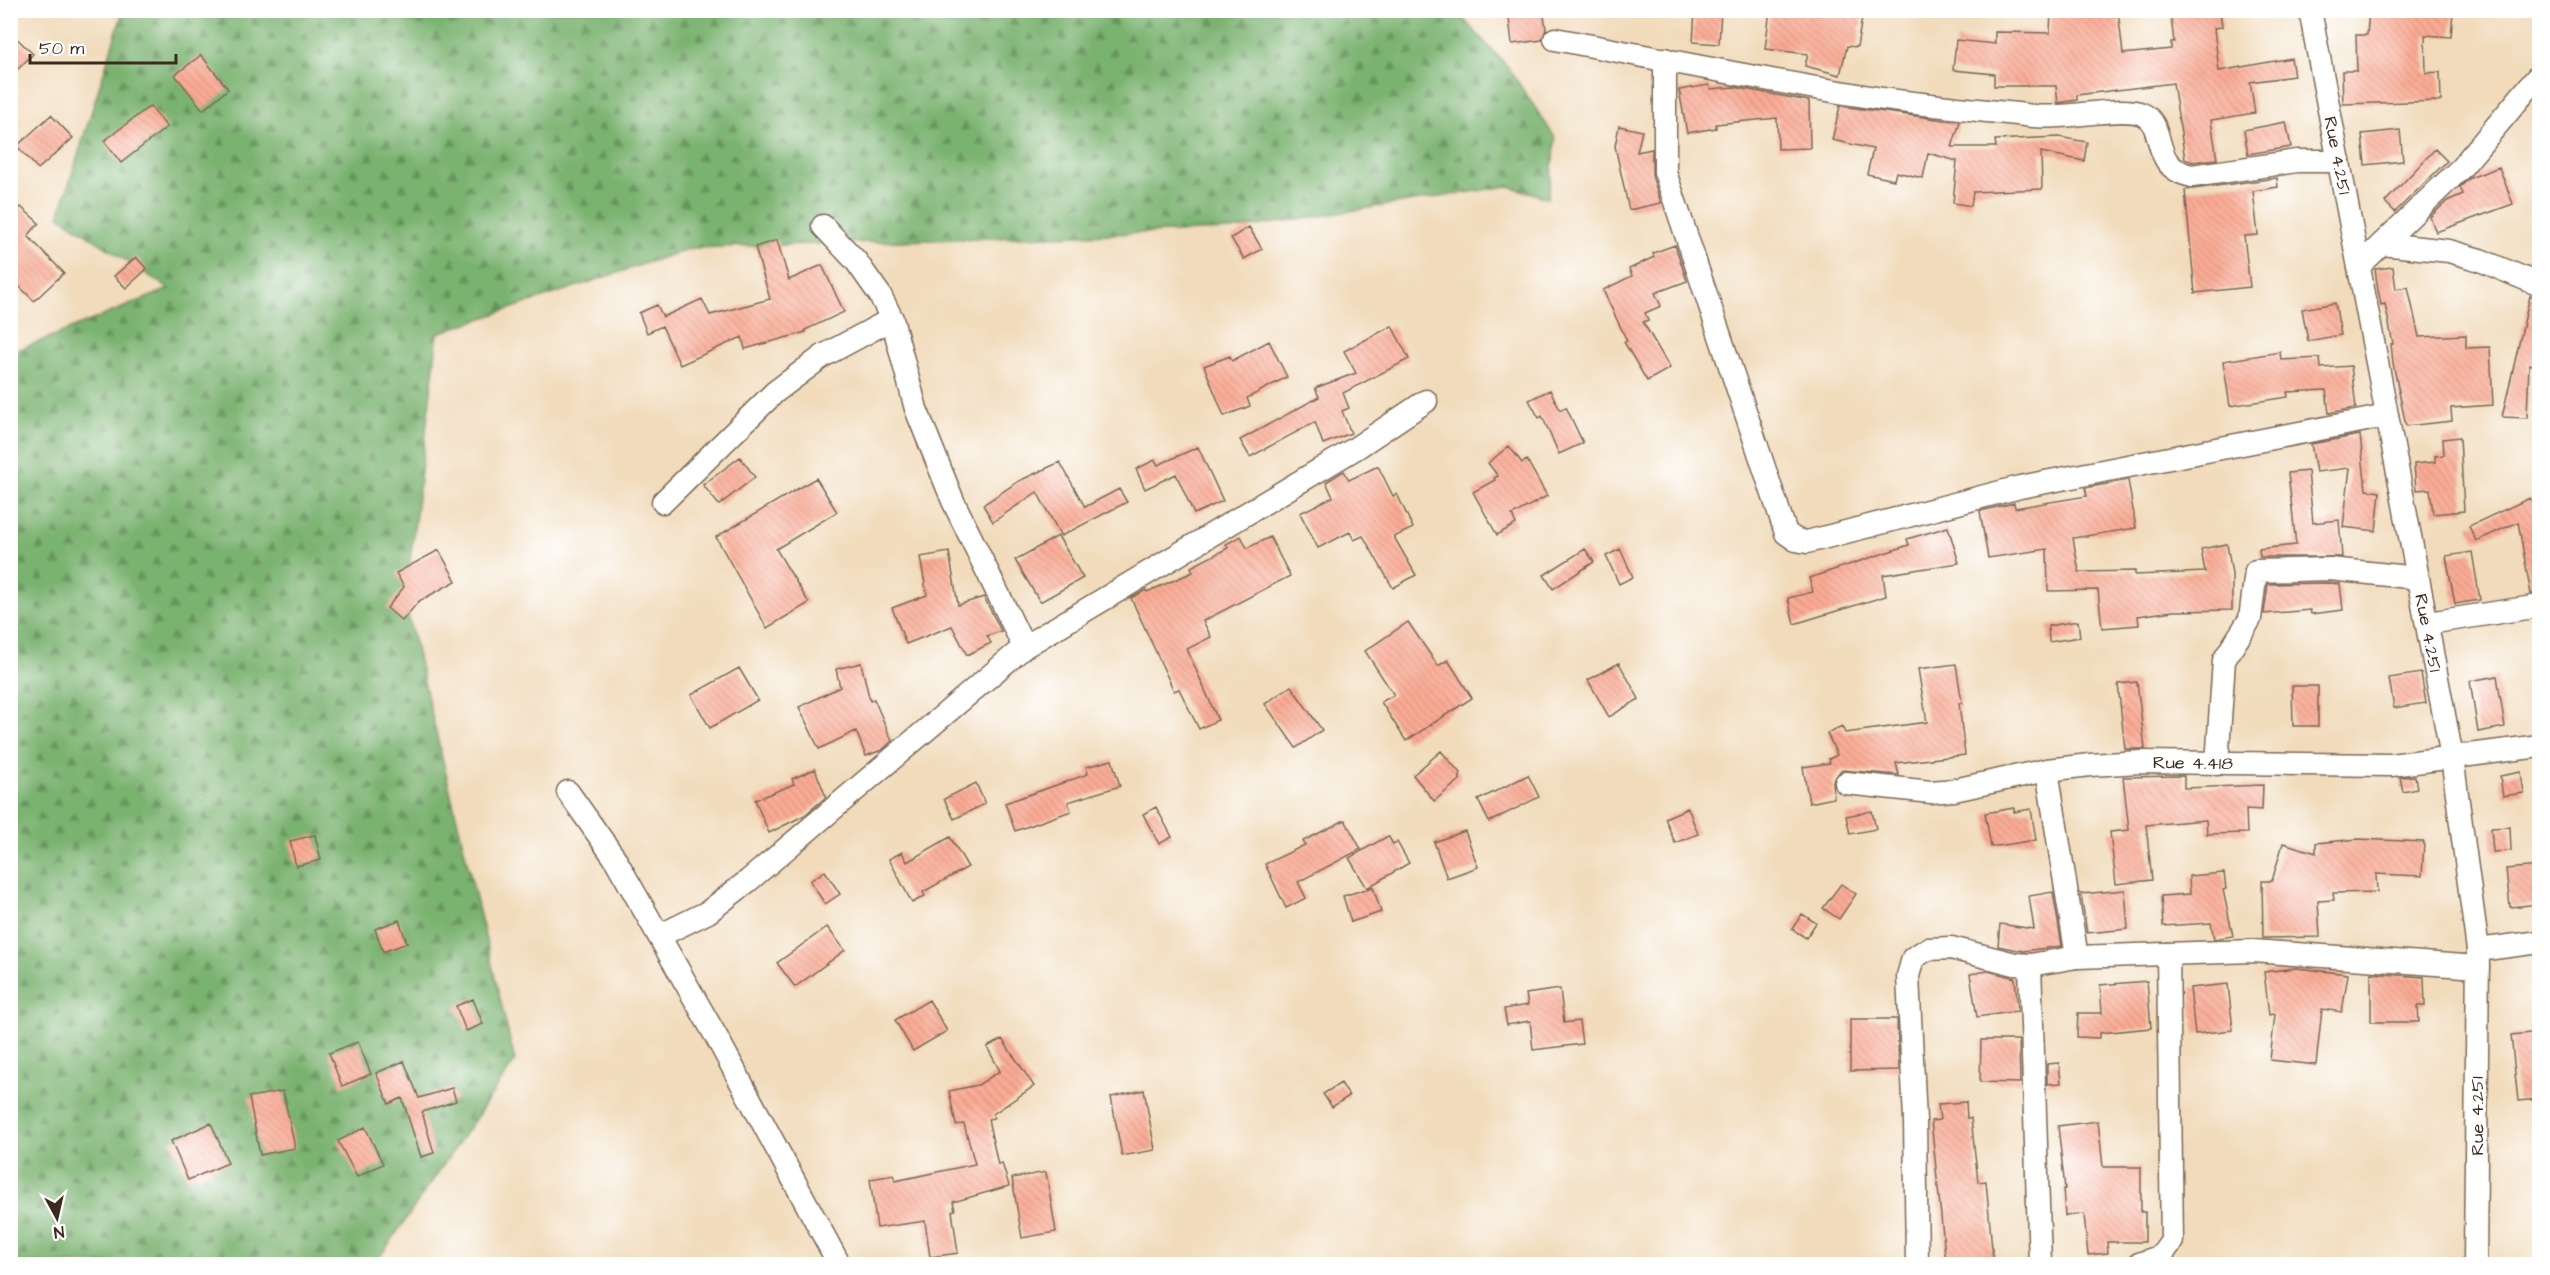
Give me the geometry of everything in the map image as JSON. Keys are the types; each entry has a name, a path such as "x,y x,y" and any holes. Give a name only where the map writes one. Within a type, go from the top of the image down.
{"street":[{"name":"Rue 4.251","path":"2310,10 2452,757 2478,958 2475,1264"},
{"path":"1555,39 1859,96 2040,117 2127,112 2143,114 2152,123 2166,163 2177,173 2192,176 2297,161 2339,160"},
{"path":"1665,59 1665,172 1786,533 1796,540 1807,542 2020,487 2387,416"},
{"path":"2359,266 2462,168 2540,74"},
{"path":"823,226 856,261 880,295 892,319 916,409 953,501 1024,647"},
{"path":"2382,244 2449,251 2480,260 2540,285"},
{"path":"663,502 775,392 823,356 892,319"},
{"path":"659,936 708,912 748,882 1024,647 1346,454 1425,401"},
{"path":"2217,764 2224,660 2250,619 2256,571 2330,569 2418,578"},
{"path":"2428,623 2540,606"},
{"name":"Rue 4.418","path":"1846,783 1931,792 1954,790 2047,770 2140,762 2391,765 2540,746"},
{"path":"2047,770 2077,957"},
{"path":"568,792 614,857 839,1264"},
{"path":"1917,1264 1915,1120 1908,976 1913,958 1928,950 1951,948 2015,964 2030,965 2077,957 2253,951 2478,958 2540,942"},
{"path":"2139,1264 2162,1257 2172,1241 2168,954"},
{"path":"2030,965 2040,1264"}],"green space":[{"path":"1455,10 1507,66 1556,139 1548,198 1508,186 1231,230 691,248 438,333 405,603 515,1061 375,1264 11,1264 11,353 169,289 59,216 123,11"}],"building":[{"path":"1508,10 1543,10 1546,29 1542,40 1512,44"},
{"path":"1695,10 1721,10 1719,44 1693,42"},
{"path":"1770,10 1823,15 1823,10 1863,12 1857,47 1847,46 1840,75 1805,66 1808,54 1765,49"},
{"path":"2051,10 2118,10 2123,54 2171,49 2171,42 2174,42 2170,10 2220,10 2222,27 2214,28 2219,71 2291,58 2294,76 2250,82 2255,113 2211,120 2217,159 2193,162 2185,159 2173,83 2077,95 2077,100 2058,103 2056,86 1994,86 1994,74 1953,70 1956,40 1995,44 1995,32 2050,33"},
{"path":"2369,10 2453,10 2451,37 2425,35 2426,73 2440,72 2441,101 2343,104 2342,71 2357,71 2356,35 2367,35"},
{"path":"10,32 33,54 10,77"},
{"path":"201,55 228,89 203,110 175,75"},
{"path":"1709,85 1710,89 1734,87 1809,101 1810,148 1778,149 1777,118 1716,124 1716,128 1687,133 1679,90"},
{"path":"150,106 167,127 121,163 104,141"},
{"path":"1840,106 1960,122 1952,147 1996,147 1995,140 2059,137 2087,142 2084,161 2041,152 2042,189 1973,192 1971,206 1953,203 1957,161 1928,153 1923,178 1896,172 1894,180 1867,174 1873,149 1832,140"},
{"path":"51,115 73,138 38,169 17,146"},
{"path":"2286,122 2291,147 2248,154 2244,130"},
{"path":"1619,126 1642,131 1637,152 1652,149 1652,176 1661,203 1629,210 1615,146"},
{"path":"2400,130 2403,161 2365,165 2362,134"},
{"path":"2435,149 2447,161 2395,212 2385,202"},
{"path":"2499,167 2513,204 2436,232 2430,217 2447,201 2463,194 2460,187 2470,178"},
{"path":"2277,178 2278,187 2253,191 2258,235 2244,236 2250,287 2195,293 2185,190"},
{"path":"21,207 39,223 28,236 64,273 34,301 10,277 10,218"},
{"path":"1249,227 1262,249 1244,259 1231,238"},
{"path":"777,240 789,280 822,265 844,312 805,330 806,332 745,349 742,337 680,365 662,326 647,333 639,313 657,305 663,317 702,299 710,315 770,299 755,247"},
{"path":"1675,245 1687,281 1655,293 1661,306 1645,313 1648,320 1643,322 1670,368 1647,381 1624,342 1627,341 1603,290 1632,276 1629,269 1654,257 1653,253"},
{"path":"136,257 147,269 126,288 114,276"},
{"path":"2393,267 2396,289 2408,287 2419,337 2466,335 2466,348 2490,347 2493,405 2451,408 2452,421 2406,426 2393,363 2391,344 2393,344 2385,304 2381,305 2375,269"},
{"path":"2530,296 2540,298 2540,367 2529,364 2527,418 2502,417"},
{"path":"2335,303 2341,335 2308,341 2302,309"},
{"path":"1392,326 1409,359 1343,393 1349,408 1342,411 1351,433 1323,444 1315,422 1250,457 1240,440 1319,397 1315,388 1356,373 1344,351"},
{"path":"1269,341 1287,377 1247,398 1250,406 1224,416 1204,366 1230,356 1232,361"},
{"path":"2280,352 2281,360 2320,358 2321,368 2351,366 2356,408 2329,413 2326,390 2287,392 2288,397 2230,406 2223,361"},
{"path":"1550,390 1560,410 1566,407 1583,443 1559,454 1542,416 1539,418 1529,400"},
{"path":"2360,435 2366,490 2380,492 2376,531 2343,527 2350,468 2316,472 2311,444"},
{"path":"2460,437 2464,511 2433,514 2430,489 2416,490 2414,464 2435,462 2435,456 2444,455 2443,439"},
{"path":"1509,446 1522,463 1527,460 1547,496 1512,515 1516,524 1497,535 1473,492 1495,480 1494,478 1498,476 1488,463"},
{"path":"1198,447 1223,501 1194,514 1176,474 1145,489 1136,469 1155,460 1158,465"},
{"path":"740,457 755,477 719,505 703,485"},
{"path":"1060,462 1085,507 1119,489 1127,502 1061,536 1037,492 993,522 983,505 1019,481"},
{"path":"1378,466 1393,496 1397,494 1413,528 1394,537 1416,575 1393,588 1363,536 1354,540 1350,532 1318,548 1300,513 1333,497 1326,482 1344,471 1349,480"},
{"path":"2308,471 2313,523 2339,520 2342,557 2260,557 2259,549 2296,545 2288,473"},
{"path":"816,478 837,512 776,549 809,603 767,628 716,537"},
{"path":"2128,480 2136,528 2073,538 2079,572 2135,571 2135,575 2205,572 2201,549 2227,544 2232,574 2232,610 2173,611 2138,616 2139,625 2102,628 2098,590 2048,591 2047,549 1988,558 1980,511 2014,503 2015,508 2087,496 2085,488"},
{"path":"2530,498 2540,519 2540,593 2531,594 2518,522 2476,541 2469,526"},
{"path":"1948,527 1959,563 1883,575 1886,596 1794,624 1788,598 1813,592 1809,578 1909,545 1907,539"},
{"path":"1058,536 1083,578 1040,602 1015,560"},
{"path":"1241,536 1247,548 1270,537 1290,576 1203,621 1211,637 1187,649 1218,720 1199,729 1179,689 1174,691 1131,598 1193,572 1191,567 1228,548 1226,544"},
{"path":"1585,549 1594,562 1553,589 1544,575"},
{"path":"1620,549 1633,577 1619,584 1606,556"},
{"path":"439,550 456,581 419,601 402,621 387,608 404,587 396,573"},
{"path":"949,552 958,605 984,597 1001,631 987,636 991,643 967,655 952,626 906,644 892,608 927,595 920,557"},
{"path":"2472,552 2480,600 2455,604 2446,556"},
{"path":"2268,584 2340,584 2343,610 2311,614 2310,610 2264,614"},
{"path":"2078,621 2080,637 2049,642 2048,626"},
{"path":"1408,622 1438,666 1448,660 1472,698 1406,741 1381,702 1394,695 1365,651"},
{"path":"861,663 870,701 874,699 892,741 882,750 866,756 856,731 819,749 799,707 840,687 836,669"},
{"path":"1619,663 1639,699 1609,717 1588,680"},
{"path":"1956,664 1962,703 1959,703 1965,755 1896,763 1899,775 1841,770 1833,781 1834,798 1809,803 1803,767 1830,763 1829,759 1837,755 1827,733 1842,726 1845,733 1927,722 1918,669"},
{"path":"739,668 758,700 710,728 691,695"},
{"path":"2421,673 2426,703 2394,708 2389,678"},
{"path":"2497,676 2505,727 2478,732 2470,681"},
{"path":"2137,682 2145,749 2125,749 2118,684"},
{"path":"1291,686 1322,730 1296,748 1265,704"},
{"path":"2292,686 2318,686 2318,726 2293,726"},
{"path":"1441,751 1460,773 1460,780 1434,801 1413,775"},
{"path":"1112,760 1120,786 1068,802 1071,811 1015,831 1005,803 1088,774 1086,767"},
{"path":"815,769 826,797 805,815 769,833 755,800 794,784 792,779"},
{"path":"2521,772 2524,793 2503,796 2500,776"},
{"path":"1528,775 1539,797 1489,822 1478,800"},
{"path":"2184,776 2184,788 2263,785 2262,810 2246,809 2247,833 2207,834 2206,820 2146,825 2152,880 2116,884 2110,832 2129,830 2123,777"},
{"path":"2415,776 2417,789 2403,792 2400,777"},
{"path":"976,783 985,804 954,819 944,799"},
{"path":"1156,807 1172,837 1159,844 1143,814"},
{"path":"1688,808 1698,834 1675,843 1665,818"},
{"path":"2014,808 2014,812 2031,809 2036,840 1991,847 1985,813"},
{"path":"1872,811 1876,829 1850,834 1846,816"},
{"path":"1345,820 1361,849 1298,882 1306,898 1286,908 1265,864 1305,845 1303,841"},
{"path":"2510,827 2511,851 2493,852 2491,828"},
{"path":"1465,831 1478,867 1447,878 1434,842"},
{"path":"315,835 321,860 296,866 290,841"},
{"path":"1388,836 1393,844 1397,842 1409,863 1367,888 1349,858"},
{"path":"950,837 968,867 923,892 925,896 912,903 889,859 902,852 907,862"},
{"path":"2359,839 2424,842 2422,876 2376,874 2377,892 2333,893 2334,900 2318,901 2320,937 2263,938 2262,881 2272,881 2283,843 2316,853 2316,843"},
{"path":"2540,866 2540,904 2510,907 2506,869"},
{"path":"825,871 840,894 825,904 810,881"},
{"path":"2224,873 2226,889 2223,890 2233,936 2214,939 2211,923 2163,926 2161,896 2190,894 2189,876"},
{"path":"1841,884 1856,894 1839,919 1823,908"},
{"path":"1373,887 1381,912 1351,922 1343,896"},
{"path":"2125,890 2128,929 2087,933 2081,894"},
{"path":"2053,892 2062,946 2023,951 1998,946 2000,924 2034,929 2029,896"},
{"path":"1802,914 1816,923 1806,938 1792,929"},
{"path":"399,920 407,943 383,952 375,929"},
{"path":"827,927 845,950 795,987 777,963"},
{"path":"2296,968 2348,974 2342,1012 2322,1009 2316,1065 2270,1060 2275,1014 2269,1015 2264,972"},
{"path":"1988,971 2015,978 2018,1011 1977,1017 1970,974"},
{"path":"2371,973 2424,977 2425,1006 2418,1006 2419,1022 2371,1022"},
{"path":"2147,981 2151,1028 2100,1033 2100,1038 2077,1037 2078,1013 2102,1013 2100,985"},
{"path":"2228,984 2233,1030 2195,1034 2190,988"},
{"path":"1560,989 1564,1023 1579,1021 1582,1044 1533,1050 1530,1021 1507,1025 1504,1009 1528,1005 1526,994"},
{"path":"473,999 483,1024 466,1031 456,1006"},
{"path":"929,1000 947,1031 913,1051 895,1020"},
{"path":"1850,1019 1897,1019 1899,1070 1850,1071"},
{"path":"2540,1032 2540,1099 2518,1101 2511,1035"},
{"path":"1002,1039 1034,1086 993,1114 994,1118 988,1119 998,1165 1002,1163 1009,1186 953,1202 955,1210 952,1211 958,1253 930,1257 925,1221 877,1228 870,1179 894,1175 895,1181 975,1164 964,1124 956,1125 949,1091 978,1085 1000,1071 987,1047"},
{"path":"1981,1040 2019,1040 2020,1083 1980,1082"},
{"path":"358,1042 371,1074 342,1086 329,1053"},
{"path":"404,1061 419,1098 452,1088 456,1101 422,1112 434,1153 421,1157 402,1098 389,1104 376,1073"},
{"path":"2059,1063 2061,1083 2047,1084 2047,1064"},
{"path":"1341,1083 1349,1096 1332,1107 1323,1094"},
{"path":"1144,1090 1155,1150 1122,1156 1111,1097"},
{"path":"283,1091 295,1148 260,1155 249,1097"},
{"path":"1966,1102 1967,1118 1971,1118 1978,1182 1986,1181 1993,1260 1946,1264 1931,1121 1940,1120 1938,1104"},
{"path":"2098,1121 2103,1167 2141,1167 2141,1212 2145,1212 2145,1242 2107,1242 2108,1253 2088,1255 2084,1214 2065,1216 2063,1189 2065,1189 2058,1126"},
{"path":"211,1123 228,1163 188,1180 171,1141"},
{"path":"365,1127 383,1164 357,1177 338,1141"},
{"path":"1046,1172 1056,1232 1022,1238 1012,1178"}]}
